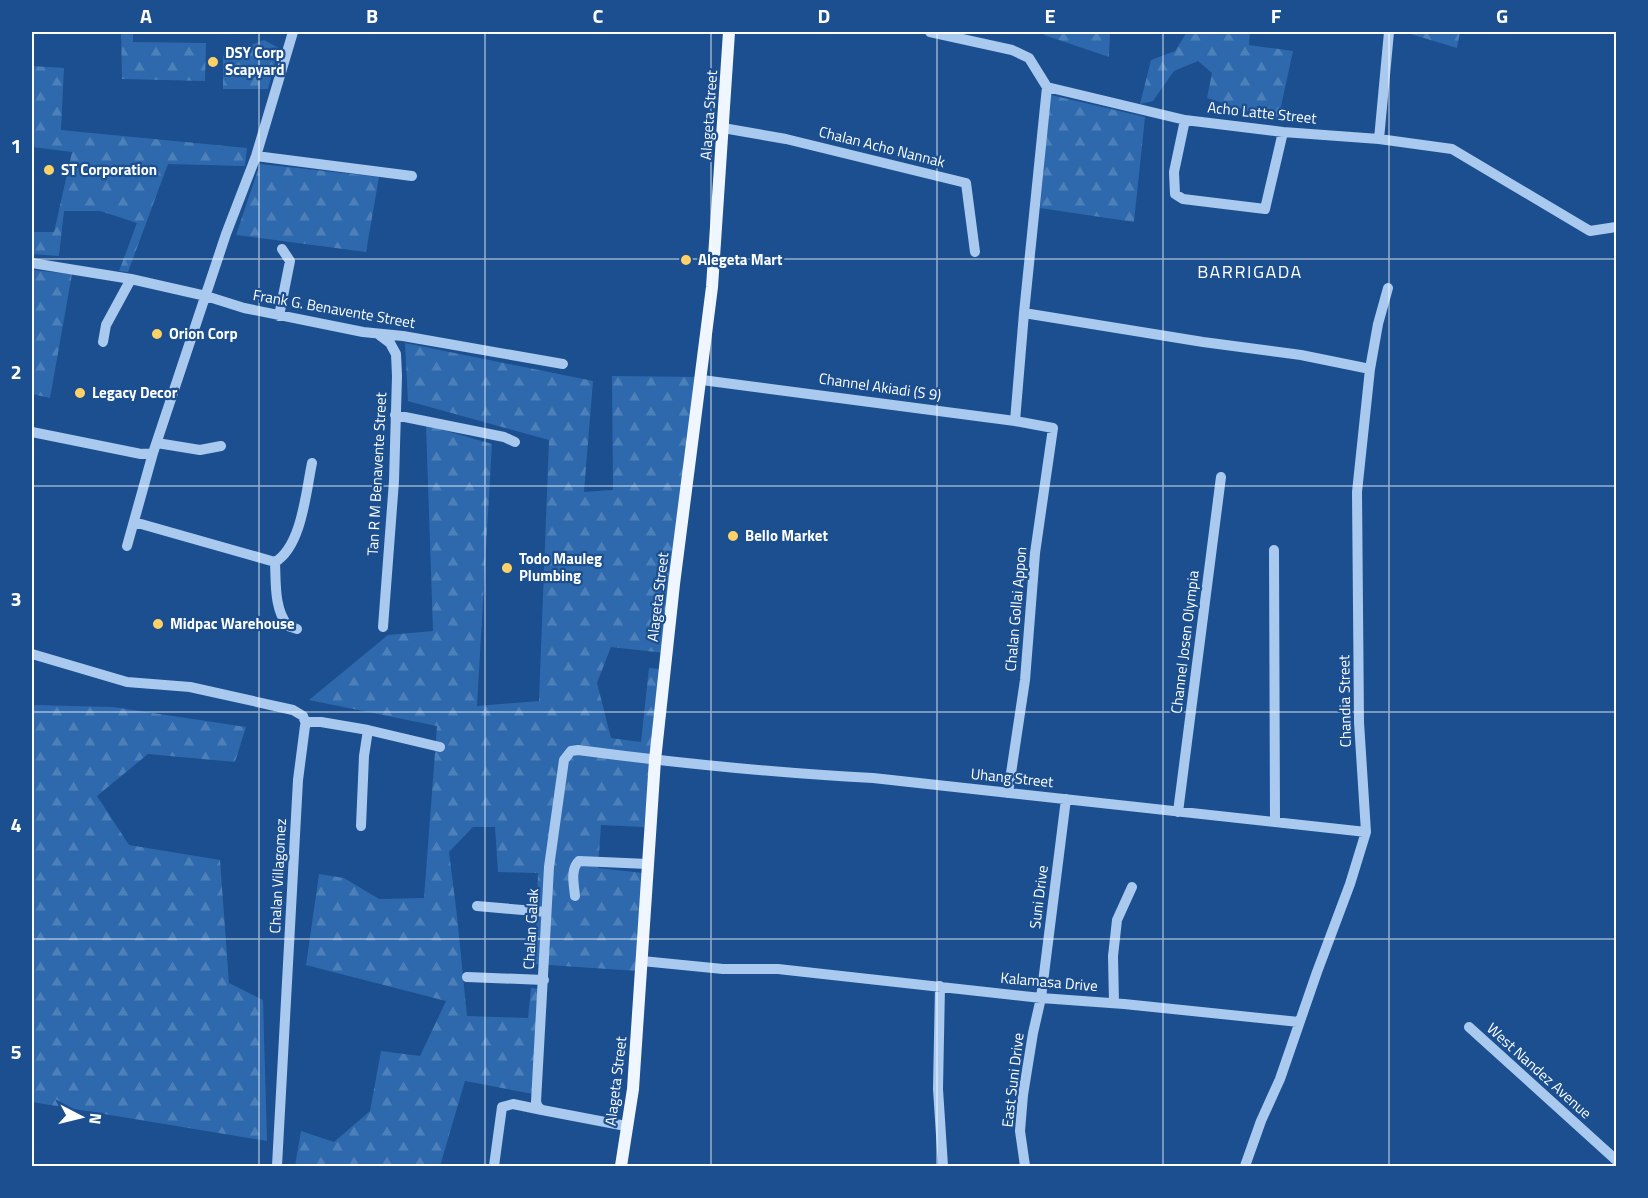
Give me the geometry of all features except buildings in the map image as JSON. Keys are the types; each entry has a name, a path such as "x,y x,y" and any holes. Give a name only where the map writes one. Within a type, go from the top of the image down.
{"main road":[{"name":"Alageta Street","path":"621,1167 633,1089 655,760 674,584 702,380 715,256 729,32"}],"street":[{"path":"127,546 155,448 226,234 256,156 293,32"},
{"path":"930,32 1012,50 1029,58 1047,87 1015,421"},
{"path":"1379,139 1389,32"},
{"name":"Acho Latte Street","path":"1047,87 1185,120 1452,148 1590,231 1617,226"},
{"path":"1185,120 1174,172 1175,194 1184,199 1265,209 1283,132"},
{"name":"Chalan Acho Nannak","path":"723,128 786,139 966,183 975,252"},
{"path":"256,156 412,176"},
{"path":"279,316 290,261 282,249"},
{"name":"Frank G. Benavente Street","path":"32,263 131,279 279,316 563,364"},
{"path":"103,342 106,325 131,279"},
{"name":"Chandia Street","path":"1299,1022 1350,884 1366,832 1359,722 1357,492 1370,369 1388,288"},
{"path":"1024,313 1301,356 1370,369"},
{"name":"Tan R M Benavente Street","path":"375,333 390,343 396,354 397,376 394,415 394,481 383,627"},
{"name":"Channel Akiadi (S 9)","path":"702,380 1053,428"},
{"path":"394,415 515,442"},
{"name":"Chalan Gollai Appon","path":"1008,793 1023,699 1035,553 1053,428"},
{"path":"32,432 141,454 155,448 200,450 221,446"},
{"path":"275,562 288,552 296,536 312,463"},
{"name":"Channel Josen Olympia","path":"1178,812 1221,477"},
{"path":"134,522 275,562"},
{"path":"1274,550 1275,822"},
{"path":"275,562 281,615 288,626 297,629"},
{"path":"32,654 127,682 190,687 293,710 303,716 306,724 321,722 368,730 440,747"},
{"name":"Chalan Villagomez","path":"277,1167 298,780 303,732 306,724"},
{"path":"361,826 364,756 368,730"},
{"name":"Chalan Galak","path":"542,1110 537,1107 536,1102 546,912 557,802 564,760 568,752 578,750 655,760"},
{"name":"Uhang Street","path":"655,760 825,776 873,778 1366,832"},
{"name":"Suni Drive","path":"1041,998 1066,799"},
{"path":"575,896 574,870 575,864 579,861 648,864"},
{"path":"1114,1003 1113,956 1117,920 1132,887"},
{"path":"477,906 546,912"},
{"name":"Kalamasa Drive","path":"642,962 723,969 778,969 1041,998 1299,1022"},
{"path":"467,977 544,980"},
{"path":"940,986 938,1089 943,1167"},
{"name":"East Suni Drive","path":"1025,1167 1020,1131 1033,1033 1041,998"},
{"path":"1245,1167 1280,1079 1299,1022"},
{"name":"West Nandez Avenue","path":"1469,1027 1617,1161"},
{"path":"494,1167 502,1107 513,1104 626,1126"}],"green space":[{"path":"121,32 133,32 133,42 206,43 205,81 122,79"},
{"path":"1044,32 1110,32 1109,57 1044,35"},
{"path":"1187,32 1250,32 1249,45 1293,51 1278,120 1207,98 1212,73 1198,61 1174,71 1153,101 1140,104 1151,60 1175,51"},
{"path":"1404,32 1460,32 1457,48"},
{"path":"264,40 279,48 268,89 223,89 223,56"},
{"path":"32,66 64,68 61,130 247,148 245,166 168,164 128,272 119,271 137,223 100,211 64,211 59,256 32,254 32,232 54,232 72,152 32,147"},
{"path":"1051,95 1145,117 1134,222 1040,208"},
{"path":"260,164 379,177 366,252 236,235"},
{"path":"32,270 72,274 50,398 32,394"},
{"path":"405,343 593,381 584,492 613,490 612,376 702,377 665,653 611,647 597,683 611,738 641,742 649,668 660,669 644,827 601,825 598,868 643,873 636,971 535,964 538,873 498,872 495,827 473,827 449,852 467,1016 528,1018 531,988 541,989 533,1094 465,1081 440,1166 295,1166 301,1131 334,1142 370,1111 381,1051 420,1056 446,1001 306,965 319,874 344,878 379,899 424,898 437,726 309,700 388,635 433,631 426,425 492,444 477,706 539,701 549,440 408,401"},
{"path":"32,705 113,707 246,727 235,762 148,754 97,796 129,845 220,860 229,983 263,1000 267,1141 32,1102"}],"place":[{"name":"DSY Corp Scapyard","path":"213,62"},
{"name":"ST Corporation","path":"49,170"},
{"name":"Alegeta Mart","path":"686,260"},
{"name":"Orion Corp","path":"157,334"},
{"name":"Legacy Decor","path":"80,393"},
{"name":"Bello Market","path":"733,536"},
{"name":"Todo Mauleg Plumbing","path":"507,568"},
{"name":"Midpac Warehouse","path":"158,624"}],"district":[{"name":"BARRIGADA","path":"1250,272"}]}
